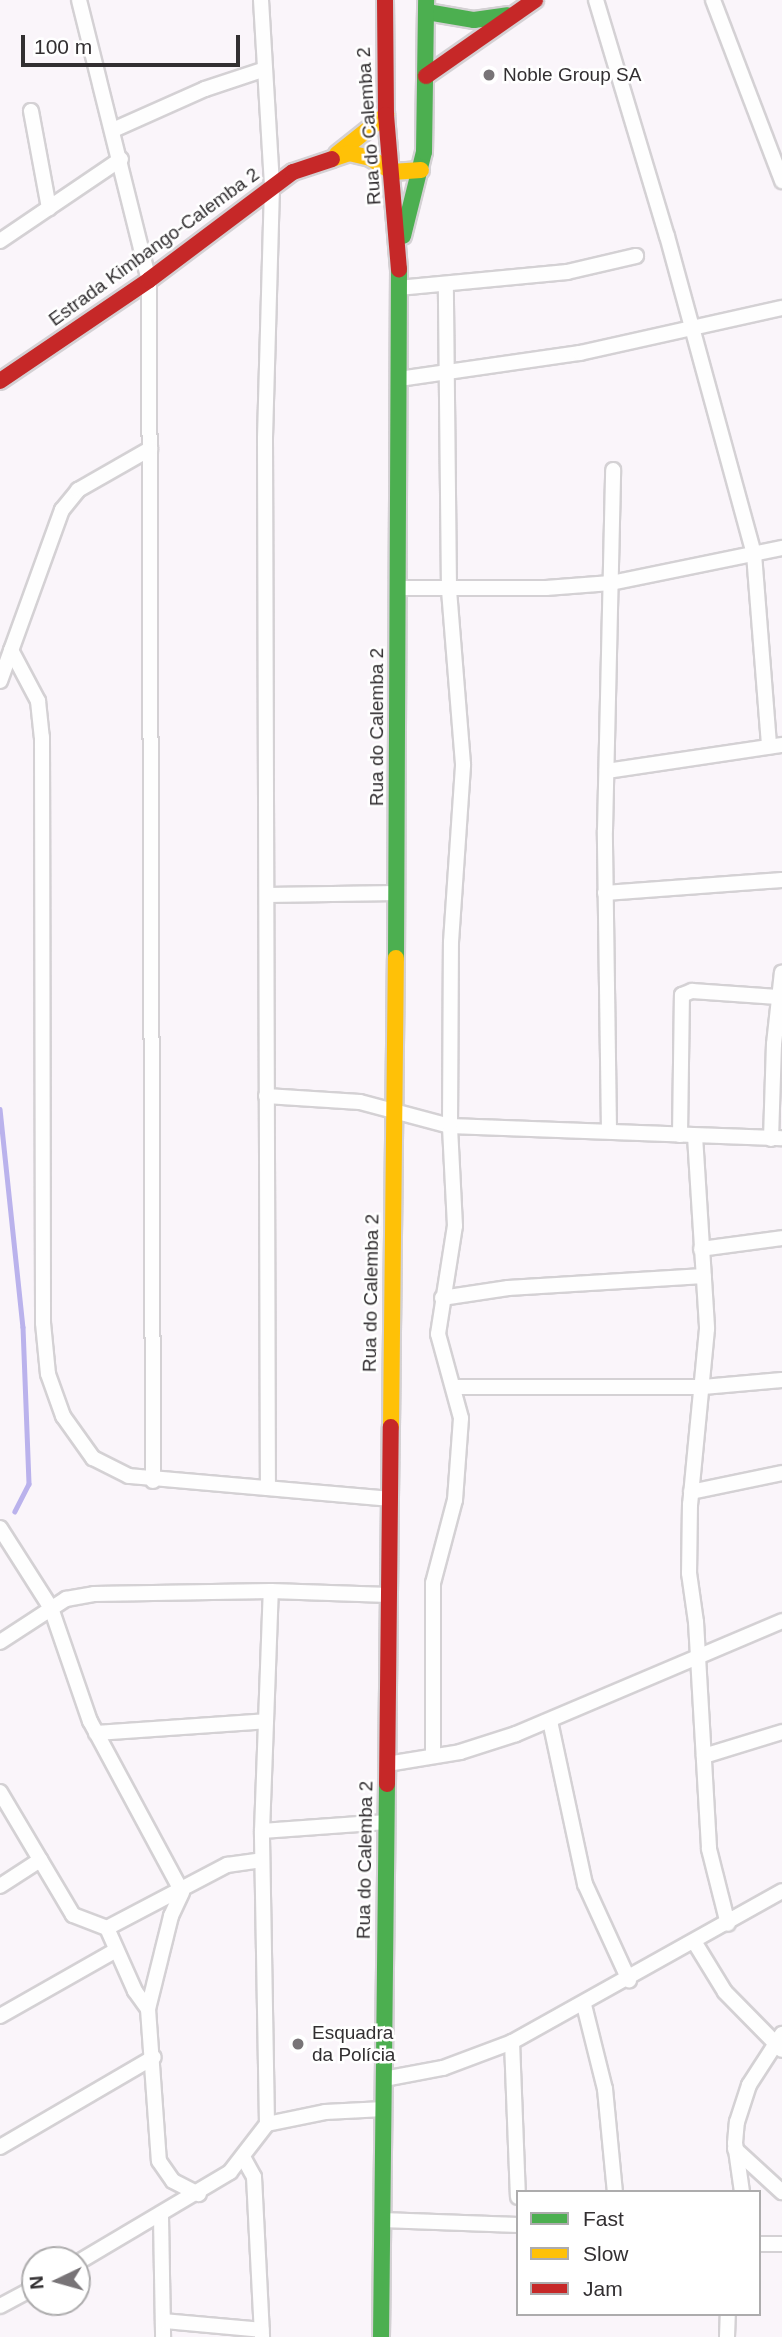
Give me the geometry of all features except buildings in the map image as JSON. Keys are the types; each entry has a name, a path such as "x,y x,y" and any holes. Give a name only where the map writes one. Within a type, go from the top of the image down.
{"main road":[{"name":"Rua do Calemba 2","path":"381,2337 399,588 398,250 386,115 385,0"},
{"path":"426,76 535,0"},
{"name":"Rua do Calemba 2","path":"398,250 421,170 426,76 426,6"},
{"path":"426,6 474,20 512,15"},
{"path":"336,155 386,115"},
{"path":"336,155 356,153 392,172 421,170"},
{"name":"Estrada Kimbango-Calemba 2","path":"0,381 149,279 293,172 336,155"}],"street":[{"path":"79,0 149,279 153,1481"},
{"path":"261,0 262,70 272,187 265,439 268,1488"},
{"path":"596,0 611,40 754,554 776,745 607,771"},
{"path":"712,0 782,181"},
{"path":"113,130 205,89 262,70"},
{"path":"31,111 49,208"},
{"path":"0,241 121,159"},
{"path":"398,288 446,287 567,272 636,256"},
{"path":"433,1755 433,1583 459,1473 461,1418 440,1346 442,1298 455,1226 450,1126 451,942 463,764 449,589 446,287"},
{"path":"399,379 580,353 782,308"},
{"path":"0,681 55,525 69,499 89,482 150,449"},
{"path":"610,1131 605,893 613,470"},
{"path":"399,588 449,589 611,583 782,548"},
{"path":"11,650 38,701 42,737 42,1241 48,1374 63,1416 93,1458 129,1476 153,1481 390,1499"},
{"path":"605,893 782,880"},
{"path":"267,895 397,893"},
{"path":"267,1096 360,1102 394,1114 450,1126 776,1139 778,997 782,971"},
{"path":"727,1924 709,1849 689,1573 691,1492 708,1329 687,1136 682,995 692,991 778,997"},
{"path":"701,1249 782,1238"},
{"path":"442,1298 508,1288 704,1276"},
{"path":"454,1387 703,1387 782,1380"},
{"path":"691,1492 782,1473"},
{"path":"0,1528 51,1608 96,1733 182,1892"},
{"path":"0,1642 66,1599 94,1594 271,1591 389,1595"},
{"path":"91,2255 199,2194 243,2157 267,2124 262,1831 271,1591"},
{"path":"387,1764 460,1752 550,1721 697,1660 782,1621"},
{"path":"96,1733 266,1721"},
{"path":"550,1721 585,1884 629,1980"},
{"path":"704,1756 782,1732"},
{"path":"0,1792 73,1915 107,1928 182,1892 227,1865 262,1860"},
{"path":"262,1831 387,1822"},
{"path":"0,1886 40,1860"},
{"path":"384,2079 443,2068 512,2042 629,1980 782,1891"},
{"path":"182,1892 171,1916 148,2009 154,2057 159,2161 173,2181 199,2194"},
{"path":"107,1928 148,2009"},
{"path":"695,1943 725,1992 780,2043 741,2105 735,2149 742,2190"},
{"path":"0,2016 116,1950"},
{"path":"584,2005 605,2089 615,2190"},
{"path":"512,2042 518,2190"},
{"path":"0,2147 154,2057"},
{"path":"267,2124 325,2112 384,2109"},
{"path":"735,2149 782,2192"},
{"path":"164,2321 262,2333 254,2177 243,2157"},
{"path":"161,2217 163,2337"},
{"path":"382,2220 516,2225"},
{"path":"761,2244 782,2244"},
{"path":"0,2306 21,2295"},
{"path":"727,2337 728,2316"}],"waterway":[{"path":"0,1109 23,1327 29,1484 15,1512"}],"traffic: fast":[{"path":"403,236 424,152 426,0"},
{"path":"427,12 474,20 508,15"},
{"path":"396,958 399,269"},
{"path":"381,2337 387,1784"}],"traffic: slow":[{"path":"337,154 386,115"},
{"path":"332,159 349,153 370,158 392,172 421,170"},
{"path":"391,1427 396,958"}],"traffic: jam":[{"path":"385,0 386,115 399,269"},
{"path":"426,76 535,0"},
{"path":"0,381 149,280 293,172 332,159"},
{"path":"387,1784 391,1427"}],"place":[{"name":"Noble Group SA","path":"489,75"},
{"name":"Esquadra da Polícia","path":"298,2044"}]}
